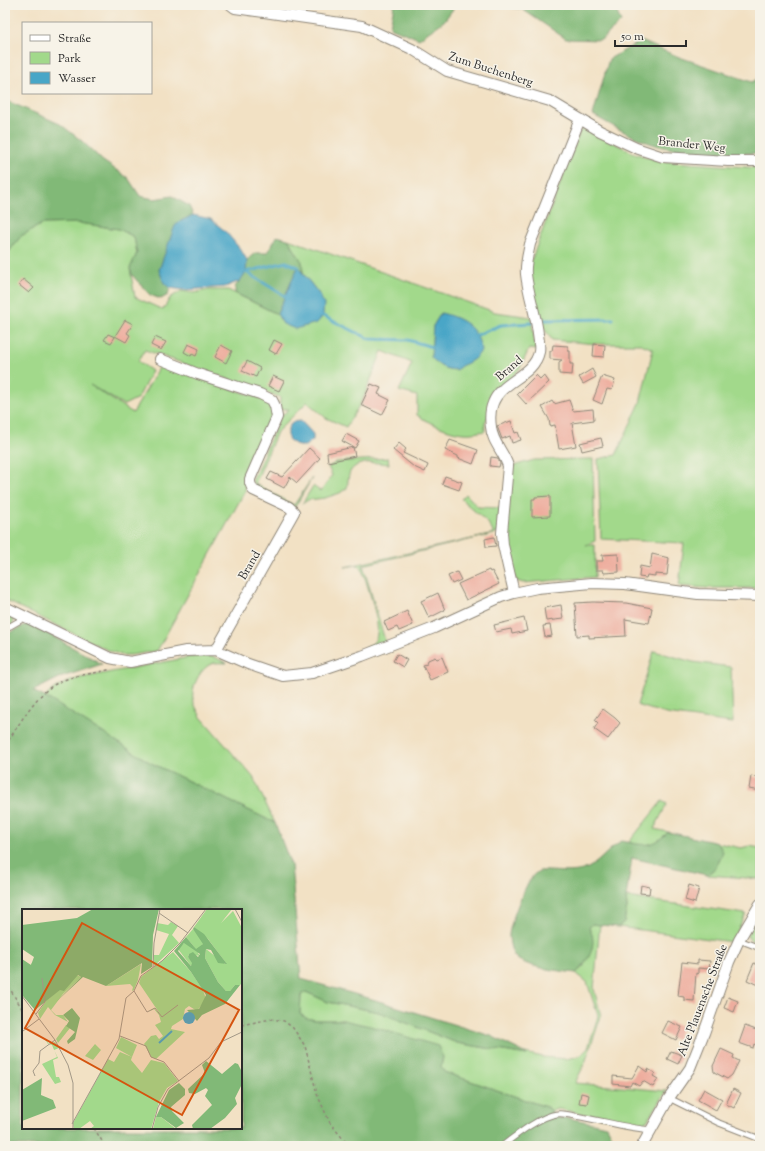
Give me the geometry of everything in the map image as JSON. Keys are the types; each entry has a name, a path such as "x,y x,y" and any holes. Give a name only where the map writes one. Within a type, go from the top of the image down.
{"street":[{"name":"Zum Buchenberg","path":"231,5 235,8 362,26 412,48 447,70 550,101 580,119"},
{"name":"Brander Weg","path":"580,119 600,131 636,148 663,157 728,161 760,161"},
{"name":"Brand","path":"514,592 503,545 502,533 508,466 492,433 491,410 493,402 503,389 528,370 534,363 539,351 537,321 526,274 526,262 530,244 580,119"},
{"name":"Brand","path":"160,359 198,374 260,394 272,400 277,412 277,417 250,479 250,483 253,490 289,507 294,512 216,650"},
{"path":"5,607 110,658 130,662 186,651 216,650 248,664 283,676 312,673 391,646 501,597 514,592 537,588 592,583 625,584 698,594 760,596"},
{"name":"Alte Plauensche Straße","path":"642,1146 669,1098 690,1068 704,1033 720,985 739,940 760,904"}],"lane":[{"path":"5,629 26,617"},
{"path":"739,940 760,948"},
{"path":"669,1098 719,1123 760,1139"},
{"path":"502,1146 525,1129 542,1119 558,1113 600,1120 635,1129 651,1130"}],"path":[{"path":"5,745 36,700 50,686 64,680 112,669"},
{"path":"5,981 22,1008"},
{"path":"242,1025 271,1020 284,1021 293,1028 306,1046 317,1094 330,1123 349,1146"},
{"path":"95,1129 104,1146"}],"green space":[{"path":"394,5 456,5 444,21 419,39 390,27"},
{"path":"498,5 614,5 621,22 601,40 566,39 522,9"},
{"path":"641,41 679,57 752,82 760,77 760,153 702,153 658,146 620,130 593,115 609,59"},
{"path":"5,100 60,124 82,141 103,161 128,178 140,196 154,199 172,196 189,206 193,215 177,223 159,270 164,283 170,288 168,295 161,299 150,295 132,275 130,268 137,253 134,237 119,229 79,223 42,224 21,236 5,257"},
{"path":"586,129 634,153 660,161 760,168 760,588 707,588 679,586 684,543 601,539 598,459 616,455 640,403 653,349 641,344 597,344 552,340 537,318 529,278 531,261 580,131"},
{"path":"79,223 119,229 134,237 137,253 130,269 135,297 163,310 170,298 181,291 194,293 208,290 228,290 277,314 283,324 319,294 303,273 302,262 288,239 495,312 531,317 536,350 529,349 520,368 511,379 485,422 485,431 469,433 439,427 417,415 417,396 399,391 412,363 382,351 363,399 346,427 326,418 307,402 277,432 255,484 294,505 312,478 295,507 257,489 252,481 280,417 289,409 280,409 280,397 145,350 138,361 152,371 138,398 124,405 90,385 133,413 160,366 270,401 275,412 248,476 245,491 157,651 121,655 103,648 5,600 5,257 21,236 42,224","holes":["441,313 471,361 460,366 457,370 452,370 442,367 431,357 433,326"]},
{"path":"277,236 288,239 302,262 303,273 298,267 277,314 235,293 235,287 246,272 247,260 255,253 266,253"},
{"path":"388,458 389,464 363,463 353,468 349,474 347,488 340,493 325,498 308,500 302,504 313,486 320,491 322,490 332,475 328,467 337,462"},
{"path":"593,459 595,541 586,545 595,545 595,577 523,583 517,581 513,575 504,528 511,470 513,466 534,460"},
{"path":"466,494 478,507 500,508 498,533 490,535 493,532 488,523 461,499"},
{"path":"484,536 363,565 386,644 367,652 366,648 376,639 377,634 372,601 361,567 357,565 345,567"},
{"path":"5,612 13,616 13,624 5,629"},
{"path":"29,623 102,664 59,678 33,691 52,701 151,763 275,823 291,865 301,979 372,999 491,1036 527,1055 457,1043 379,1012 328,1002 306,992 301,995 300,1014 306,1018 315,1020 343,1020 370,1026 438,1046 443,1057 441,1066 444,1072 549,1108 555,1118 568,1118 607,1126 612,1136 631,1142 634,1146 5,1146 5,635"},
{"path":"654,651 693,662 731,667 733,723 666,714 637,705"},
{"path":"212,656 227,663 213,663 203,670 193,689 194,704 201,717 253,777 275,823 151,763 45,697 61,685 80,678 190,657"},
{"path":"662,801 667,804 654,829 668,832 660,840 650,844 640,845 629,842"},
{"path":"668,832 718,843 723,852 716,867 707,875 632,858 626,897 627,908 624,922 618,927 592,924 589,928 593,940 591,952 584,964 576,973 536,967 516,958 510,944 510,929 521,897 532,876 539,871 570,872 582,870 593,865 622,841 641,844 652,843"},
{"path":"718,843 741,848 749,846 760,848 760,879 707,875 716,867 723,852"},
{"path":"626,897 746,914 732,942 618,927 624,922 627,908"},
{"path":"760,912 760,946 749,939 747,935"},
{"path":"592,924 600,924 594,989 601,1016 585,1063 575,1083 667,1091 648,1120 644,1122 633,1123 558,1109 551,1111 549,1108 444,1072 441,1067 443,1057 343,1020 315,1020 306,1018 300,1014 301,995 306,992 328,1002 379,1012 457,1043 543,1057 566,1059 580,1056 588,1048 598,1016 587,982 576,973 584,966 589,928"}],"water":[{"path":"193,215 211,219 226,232 241,250 247,260 246,272 240,281 225,287 184,290 170,288 164,283 159,270 174,228 177,223"},
{"path":"298,267 319,294 324,304 323,316 317,323 295,329 283,324 277,314"},
{"path":"441,313 456,318 468,325 477,336 480,343 481,351 478,355 457,370 442,367 431,357 433,326"},
{"path":"301,421 313,434 313,440 305,446 298,446 288,439 288,429 292,422"}],"building":[{"path":"23,279 34,288 29,293 19,285"},
{"path":"125,320 133,324 127,333 130,335 126,342 115,336"},
{"path":"108,334 115,337 111,343 104,340"},
{"path":"155,337 166,342 161,350 151,345"},
{"path":"274,340 282,344 276,354 269,350"},
{"path":"188,344 199,349 196,356 192,354 191,356 184,352"},
{"path":"594,344 605,345 604,357 593,356"},
{"path":"221,345 232,351 226,363 215,357"},
{"path":"553,345 568,346 568,351 570,351 570,364 573,364 572,375 559,374 559,362 562,360 550,359 550,351 552,351"},
{"path":"247,361 260,368 256,377 242,371"},
{"path":"592,369 596,377 583,384 579,377"},
{"path":"536,375 540,379 544,375 549,382 526,404 517,394"},
{"path":"273,376 284,381 279,391 268,386"},
{"path":"602,376 615,380 612,390 607,389 602,404 593,400"},
{"path":"371,384 381,388 378,394 390,400 382,415 361,405"},
{"path":"569,400 573,411 593,409 594,420 572,423 576,446 559,449 555,425 550,426 549,419 542,407 552,401 554,404"},
{"path":"511,421 515,433 518,432 521,440 512,443 510,436 502,439 497,426"},
{"path":"346,434 359,441 355,448 342,441"},
{"path":"601,438 603,446 582,451 580,443"},
{"path":"450,440 478,450 473,464 458,458 458,456 445,450"},
{"path":"399,443 406,449 403,453 428,465 425,472 414,467 393,450"},
{"path":"353,447 355,456 328,462 327,453"},
{"path":"309,448 320,458 297,483 290,477 284,488 267,479 271,472 282,477"},
{"path":"491,457 498,458 500,463 499,467 490,466"},
{"path":"445,476 462,482 459,490 442,484"},
{"path":"550,496 550,516 532,517 532,499 535,499 535,497"},
{"path":"494,537 496,546 486,547 485,539"},
{"path":"618,554 619,572 604,573 603,570 596,570 596,561 603,561 602,555"},
{"path":"652,554 669,558 667,575 655,574 655,576 647,575 646,578 639,577 640,566 650,568"},
{"path":"489,570 490,572 492,571 499,584 466,600 458,584"},
{"path":"457,572 461,580 452,584 448,576"},
{"path":"438,593 445,610 429,618 421,601"},
{"path":"575,603 626,603 652,608 649,623 625,619 626,636 589,638 589,635 577,636"},
{"path":"561,605 563,619 546,621 544,608"},
{"path":"407,611 413,625 399,631 397,627 388,631 384,622"},
{"path":"524,618 527,631 512,634 511,629 496,632 494,625"},
{"path":"550,625 552,636 545,637 543,626"},
{"path":"397,654 407,660 403,667 393,661"},
{"path":"435,657 437,659 442,657 448,672 430,680 423,665 427,664 428,660"},
{"path":"603,709 620,723 608,739 594,729 598,723 595,720"},
{"path":"751,776 760,778 760,791 749,789"},
{"path":"641,885 650,887 649,894 640,893"},
{"path":"689,885 699,888 695,903 685,900"},
{"path":"698,960 710,961 709,969 698,968 698,974 696,973 694,1001 684,1000 684,997 678,996 682,962 698,964"},
{"path":"754,963 760,966 760,986 747,980"},
{"path":"728,997 738,1001 734,1012 724,1008"},
{"path":"668,1021 682,1027 676,1040 662,1033"},
{"path":"745,1026 759,1031 758,1033 760,1034 756,1045 754,1044 753,1048 739,1043"},
{"path":"721,1049 734,1055 733,1058 739,1061 732,1075 727,1079 714,1072 713,1066"},
{"path":"671,1051 682,1055 678,1064 667,1059"},
{"path":"639,1066 647,1072 648,1069 655,1073 653,1076 658,1079 653,1087 643,1081 639,1086 632,1082 630,1086 613,1084 613,1076 632,1078"},
{"path":"704,1089 722,1099 716,1110 698,1100"},
{"path":"733,1089 741,1093 734,1108 726,1104"},
{"path":"581,1093 589,1095 587,1104 579,1103"}],"waterway":[{"path":"246,272 286,262 298,267"},
{"path":"246,272 285,296"},
{"path":"323,316 370,339 408,340 432,347"},
{"path":"543,320 613,319"},
{"path":"477,335 501,325 532,323"}]}
